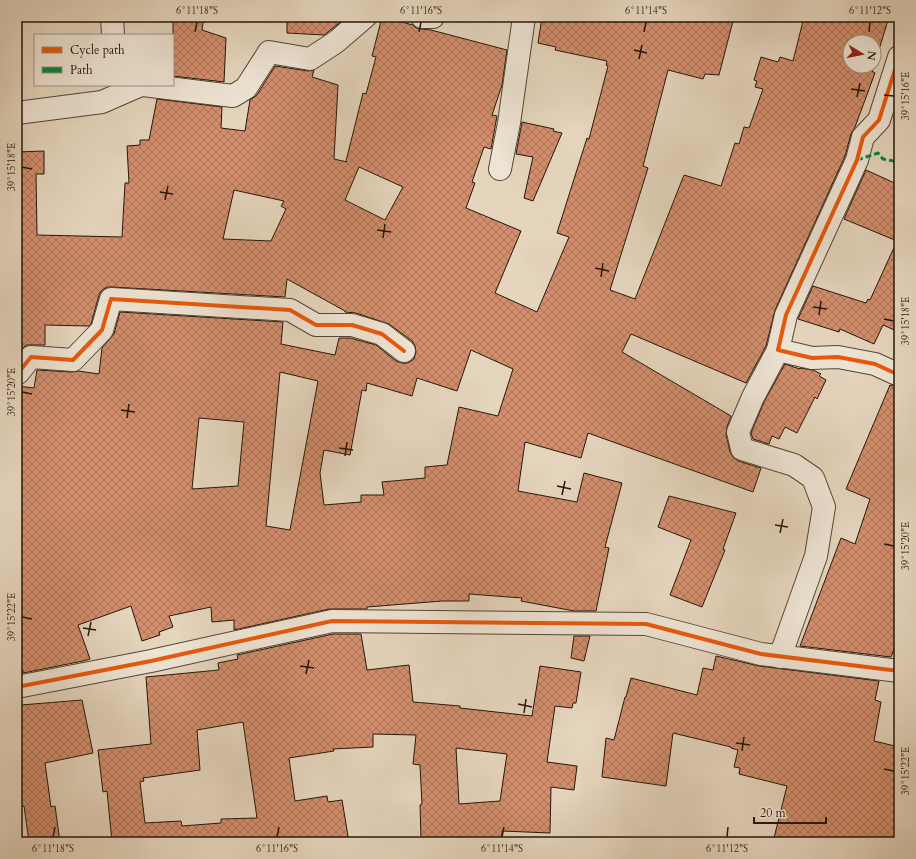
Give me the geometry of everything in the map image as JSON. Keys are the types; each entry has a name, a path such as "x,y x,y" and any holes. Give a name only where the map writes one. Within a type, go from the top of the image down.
{"street":[{"path":"112,17 113,34"},
{"path":"150,86 233,96 246,88 269,52 310,59 336,42 365,17"},
{"path":"422,17 433,17"},
{"path":"500,170 509,123 524,17"},
{"path":"780,657 816,556 824,507 813,478 794,465 742,449 738,432 753,397 778,350 786,315 857,160 862,137 879,120 899,57"},
{"path":"17,113 138,86"},
{"path":"17,372 18,373 31,357 73,360 102,330 110,300 290,310 316,325 352,325 382,334 404,351"},
{"path":"778,350 812,358 838,357 875,364 899,375"},
{"path":"17,687 151,661 332,621 646,624 761,654 899,671"}],"building":[{"path":"173,17 204,17 202,30 226,38 224,82 174,76"},
{"path":"287,17 342,17 342,21 324,35 287,33"},
{"path":"382,17 413,25 416,28 431,30 507,50 502,85 492,115 497,116 491,149 484,147 472,182 475,183 466,208 521,231 495,293 537,312 569,237 557,233 587,138 589,139 608,66 606,65 607,61 555,50 556,47 538,43 542,17 734,17 719,75 705,74 703,79 668,70 643,166 648,168 610,290 635,299 684,175 721,186 735,143 739,144 744,127 749,128 763,89 755,87 757,81 754,80 761,57 778,62 780,57 793,61 804,17 889,17 882,40 882,34 842,34 842,74 875,74 851,134 845,156 775,310 766,346 746,383 631,334 622,352 731,416 726,434 730,452 738,461 761,468 753,492 588,433 581,458 525,442 518,491 577,502 584,473 622,483 605,547 609,548 596,611 574,611 521,601 522,598 469,594 469,601 442,601 367,607 367,609 329,609 234,630 234,620 212,622 211,607 169,616 173,627 159,632 160,635 142,641 131,606 78,625 90,659 23,673 23,670 17,673 17,386 34,388 37,370 78,371 99,374 102,348 114,334 120,312 283,322 281,344 335,355 339,338 350,338 376,345 396,361 402,363 408,363 414,359 416,352 412,341 389,324 356,313 345,312 287,279 285,297 107,287 102,290 99,295 91,324 89,326 45,325 45,345 26,345 23,348 17,348 17,152 44,151 44,174 36,174 37,235 122,237 125,183 129,183 127,146 140,145 140,140 149,140 157,99 222,107 221,128 245,131 250,100 257,95 275,66 308,71 314,70 312,77 338,85 334,159 347,162 346,161 363,93 366,94 376,57 372,56","holes":["359,167 403,187 385,220 345,200","234,190 284,201 281,206 286,209 271,241 223,239","471,350 513,369 498,416 459,407 447,465 425,467 425,478 382,482 384,495 361,495 361,502 324,505 320,473 324,450 350,455 362,390 366,391 367,383 412,396 417,378 457,391","280,372 318,381 290,530 266,526","199,418 244,422 238,486 192,489"]},
{"path":"522,122 554,129 553,131 562,133 533,201 524,198 533,157 516,154"},
{"path":"866,170 899,185 899,332 883,325 874,344 840,329 839,332 798,319 813,286 866,303 868,299 870,300 897,241 844,219"},
{"path":"785,364 800,369 813,370 821,374 819,376 826,380 817,399 815,397 797,433 785,427 779,439 772,436 769,444 753,439 751,433 764,402"},
{"path":"890,385 899,387 899,636 891,657 800,646 841,538 855,544 870,499 846,489"},
{"path":"669,496 736,513 723,549 725,550 702,607 670,595 691,540 658,527"},
{"path":"333,634 361,634 367,670 409,665 413,702 460,706 460,708 532,716 540,666 581,672 576,703 573,703 572,708 555,706 547,762 577,766 574,790 551,787 550,833 502,831 502,838 468,840 467,837 421,839 420,805 422,804 420,765 413,764 416,735 373,734 373,747 333,749 334,751 289,758 295,801 327,796 328,802 342,800 349,842 112,842 107,791 103,792 98,750 151,744 146,677 219,670 218,663 238,659 237,655","holes":["243,722 257,818 221,819 221,823 182,826 181,821 145,823 140,782 144,781 143,778 200,770 197,730","456,748 507,754 500,801 459,804"]},
{"path":"574,636 590,636 584,661 571,658"},
{"path":"716,656 759,666 879,681 875,700 881,702 874,741 899,747 899,842 773,842 787,786 739,774 740,768 734,767 738,750 673,733 666,786 602,777 606,738 614,740 631,678 697,695 703,668 713,670"},
{"path":"82,700 93,753 45,763 51,807 55,806 60,842 29,842 24,806 17,807 17,716 20,716 21,705"}],"marked path":[{"path":"857,160 878,153 883,159 899,162"}],"cycle path":[{"path":"899,57 879,120 863,137 857,160 786,315 778,350 812,358 838,357 875,364 899,375"},
{"path":"17,372 18,373 31,357 73,360 102,330 111,299 290,310 316,325 352,325 382,334 404,351"},
{"path":"17,687 151,661 332,621 646,624 761,654 899,671"}]}
